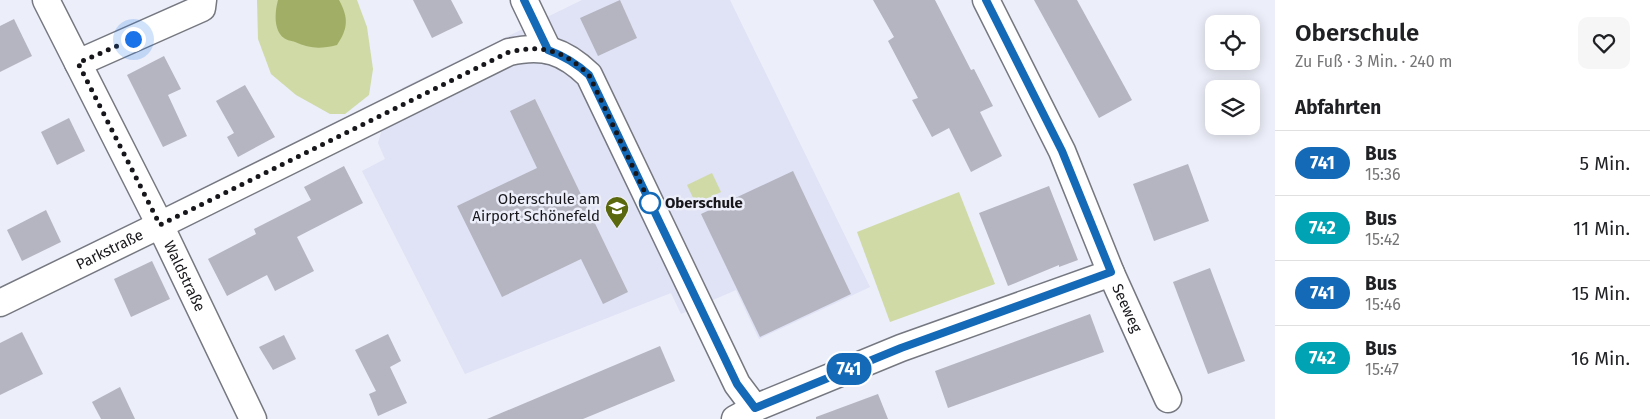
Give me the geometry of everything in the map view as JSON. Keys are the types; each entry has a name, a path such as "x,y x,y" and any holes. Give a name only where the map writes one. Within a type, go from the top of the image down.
{"street":[{"name":"Waldstraße","path":"46,0 160,225 253,419"},
{"path":"78,63 202,8 204,0"},
{"path":"524,0 548,50 576,63 589,75 733,375 745,414 901,348 1111,272"},
{"name":"Seeweg","path":"986,0 1062,151 1111,272 1168,399"},
{"name":"Parkstraße","path":"0,303 408,100 509,52 528,48 548,50"}],"shaded area":[{"path":"257,0 357,0 367,27 373,69 369,95 345,114 330,114 296,95 271,74 258,39"},
{"path":"278,0 339,0 346,23 337,45 321,48 311,47 285,39 280,35 276,25"},
{"name":"Oberschule am Airport Schönefeld","path":"582,0 730,0 870,287 759,339 736,290 681,314 671,293 465,374 362,171 385,159 378,143 382,129 414,113 402,88"},
{"path":"712,173 721,192 696,204 687,185"},
{"path":"959,192 995,284 890,322 857,232"}],"building":[{"path":"413,0 451,0 463,23 432,38"},
{"path":"620,0 637,38 598,56 580,18"},
{"path":"873,0 935,0 971,70 974,69 993,106 980,112 1002,156 971,172 949,128 932,137 912,100 918,98 888,41 894,37"},
{"path":"1034,0 1077,0 1132,100 1099,118"},
{"path":"14,19 32,56 0,72 0,26"},
{"path":"164,56 181,89 168,95 187,136 163,147 127,75"},
{"path":"245,85 275,137 238,157 227,137 234,133 216,101"},
{"path":"535,99 628,292 603,304 581,259 502,297 457,206 537,168 510,111"},
{"path":"69,118 85,151 57,165 41,132"},
{"path":"1188,164 1209,221 1154,241 1133,184"},
{"path":"344,166 363,203 297,237 314,271 275,291 267,275 227,296 208,259 256,234 254,229 311,200 304,187"},
{"path":"793,171 851,294 760,337 701,214"},
{"path":"1049,186 1078,260 1059,267 1059,265 1008,286 979,213"},
{"path":"46,210 61,242 22,261 7,230"},
{"path":"152,261 170,299 131,317 114,279"},
{"path":"1210,268 1245,361 1208,374 1173,282"},
{"path":"1090,314 1104,352 948,408 935,371"},
{"path":"22,332 43,374 0,395 0,343"},
{"path":"388,334 401,361 390,367 407,403 378,416 369,394 376,391 355,350"},
{"path":"284,335 296,359 273,370 259,347"},
{"path":"660,346 675,381 583,419 487,419"},
{"path":"120,387 135,419 101,419 92,402"},
{"path":"878,394 888,419 816,419 816,417"}],"bus line":[{"name":"741","path":"524,0 548,50 576,63 589,75 737,384 755,408 901,348 1111,272 1062,151 986,0"}],"place":[{"name":"Oberschule","path":"650,203"},
{"name":"Oberschule am Airport Schönefeld","path":"617,229"}],"route":[{"path":"133,39 78,63 160,225 408,100 509,52 528,48 548,50 562,55 576,63 589,75 650,203"}]}
